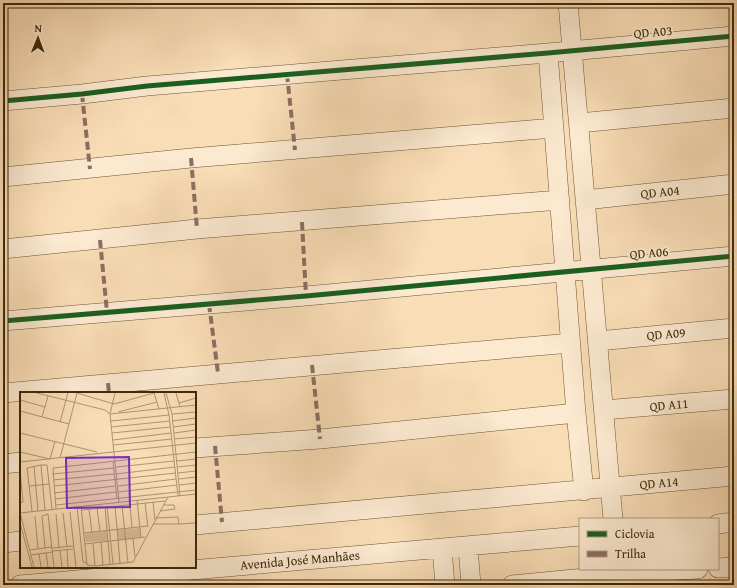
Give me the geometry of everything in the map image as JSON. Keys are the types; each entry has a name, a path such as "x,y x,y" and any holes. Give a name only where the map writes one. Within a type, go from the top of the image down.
{"street":[{"path":"568,3 574,51 585,200 613,518"},
{"name":"QD A03","path":"3,101 272,75 574,51 734,36"},
{"path":"548,53 576,413 584,491"},
{"path":"579,123 734,108"},
{"path":"3,177 191,158 554,128"},
{"name":"QD A04","path":"585,200 734,184"},
{"path":"3,249 196,229 560,200"},
{"name":"QD A06","path":"3,321 734,256"},
{"name":"QD A09","path":"598,341 734,328"},
{"path":"3,393 571,343"},
{"name":"QD A11","path":"604,410 734,399"},
{"path":"196,448 320,439 576,413"},
{"path":"3,464 20,462"},
{"name":"QD A14","path":"196,525 584,491 734,476"},
{"path":"719,524 734,522"},
{"name":"Avenida José Manhães","path":"20,585 169,579 442,549 579,536"},
{"path":"3,543 20,542"},
{"path":"468,547 471,585"},
{"path":"442,549 446,585"},
{"path":"719,568 734,567"},
{"path":"512,585 648,575 690,570"}],"marked path":[{"path":"287,74 295,150"},
{"path":"82,94 90,169"},
{"path":"191,158 197,229"},
{"path":"302,222 306,296"},
{"path":"100,240 107,312"},
{"path":"209,304 218,373"},
{"path":"312,365 320,439"},
{"path":"108,383 109,392"},
{"path":"215,446 222,522"}],"cycle path":[{"path":"3,101 82,94 147,86 734,36"},
{"path":"3,321 306,296 734,256"}]}
